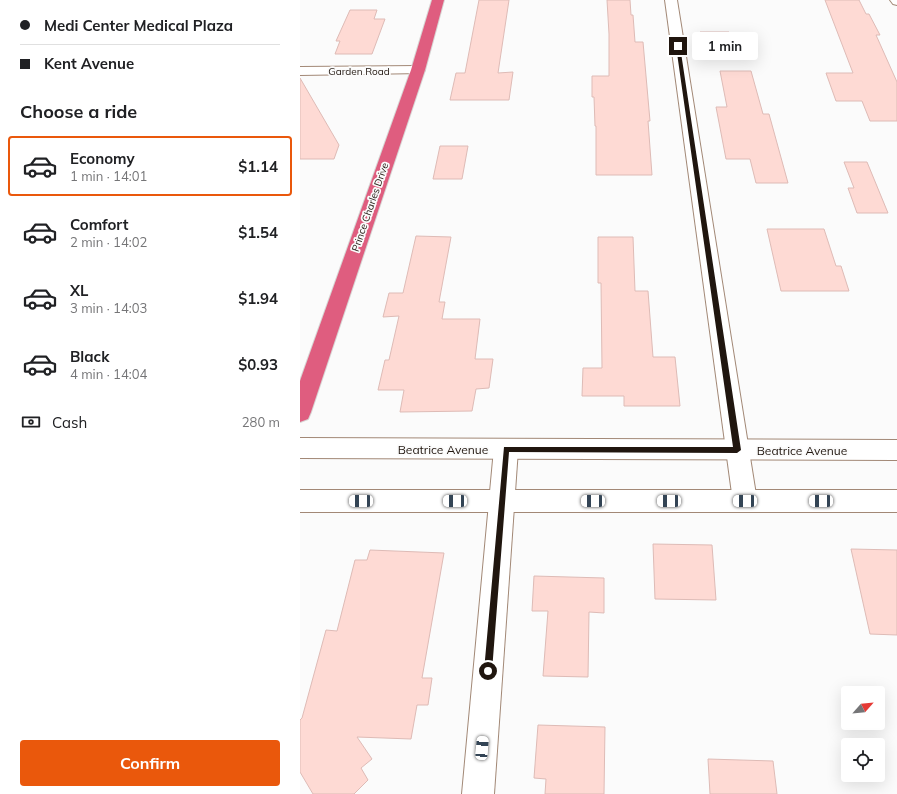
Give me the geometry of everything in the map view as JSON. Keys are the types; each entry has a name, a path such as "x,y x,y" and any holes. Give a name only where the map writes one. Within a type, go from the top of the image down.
{"highway":[{"name":"Prince Charles Drive","path":"300,412 418,70 438,0"}],"street":[{"path":"671,0 745,501"},
{"name":"Garden Road","path":"300,71 418,70"},
{"name":"Beatrice Avenue","path":"300,448 897,450"},
{"path":"478,794 506,449"},
{"path":"300,501 897,501"}],"building":[{"path":"479,0 509,0 498,73 513,72 509,100 450,100 456,73 465,73"},
{"path":"607,0 630,0 631,15 633,15 635,42 643,42 650,121 648,121 652,175 596,175 596,126 594,97 592,97 592,76 609,76"},
{"path":"825,0 859,0 866,14 869,14 880,35 876,35 897,82 897,121 870,121 862,101 836,101 826,73 853,73"},
{"path":"350,10 377,10 374,19 385,19 372,54 335,54 340,41 336,41"},
{"path":"700,32 729,32 734,53 704,53"},
{"path":"720,71 751,71 763,114 769,114 788,183 756,183 750,159 726,159 716,107 727,107"},
{"path":"300,78 339,145 334,159 300,159"},
{"path":"440,146 468,146 462,179 433,179"},
{"path":"844,162 867,162 888,213 857,213 848,188 854,188"},
{"path":"767,229 824,229 836,266 841,266 849,291 781,291"},
{"path":"416,236 451,237 439,302 445,302 442,319 480,319 475,359 493,359 489,388 476,389 472,411 400,412 404,390 378,390 385,360 389,360 399,316 383,317 389,293 403,293"},
{"path":"598,237 633,237 635,291 648,291 653,357 675,357 680,406 624,406 624,396 582,396 583,368 602,368 601,283 598,283"},
{"path":"653,544 712,545 716,600 655,599"},
{"path":"851,549 897,550 897,635 870,634"},
{"path":"370,550 444,553 422,678 432,678 428,705 417,705 411,739 357,737 372,759 361,768 368,780 354,794 313,794 300,772 300,720 302,718 326,630 337,631 355,560 367,560"},
{"path":"534,576 604,578 604,613 589,612 588,677 543,676 548,611 532,611"},
{"path":"538,725 605,727 604,794 545,794 546,779 534,778"},
{"path":"708,759 773,761 777,794 710,794"}],"route":[{"path":"488,671 506,449 737,450 678,46"}]}
